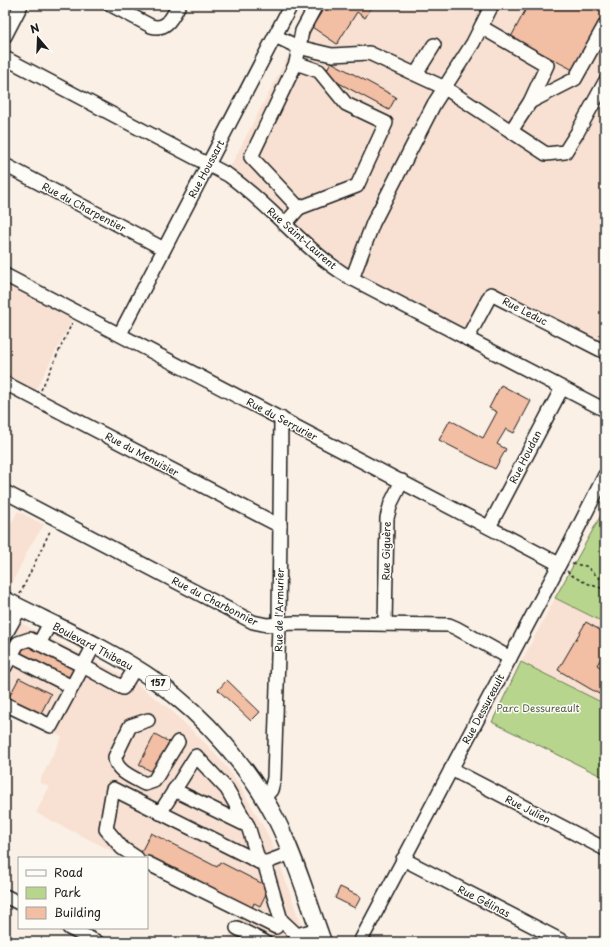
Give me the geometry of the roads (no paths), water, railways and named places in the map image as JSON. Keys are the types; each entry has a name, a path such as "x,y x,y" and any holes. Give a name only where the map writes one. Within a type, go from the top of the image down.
{"main road":[{"name":"Boulevard Thibeau","path":"5,600 94,645 135,668 177,698 204,723 242,766 264,798 279,825 291,853 320,935"}],"street":[{"path":"5,36 21,5"},
{"path":"110,5 151,26 158,28 168,23 179,5"},
{"name":"Rue Houssart","path":"120,334 291,5"},
{"path":"299,208 250,157 296,63 302,31 316,5"},
{"path":"352,279 373,223 434,104 473,43 492,5"},
{"path":"530,102 575,79 605,25"},
{"path":"481,27 547,65 530,102 511,131"},
{"path":"275,36 298,46 332,55 369,53 445,88 546,154 565,152 603,89"},
{"path":"416,74 434,45"},
{"name":"Rue Saint-Laurent","path":"5,58 224,172 240,184 326,262 352,279 605,410"},
{"path":"284,224 299,208 357,186 386,123 346,104 319,71 296,63"},
{"name":"Rue du Charpentier","path":"5,165 164,250"},
{"name":"Rue du Serrurier","path":"5,275 565,566"},
{"name":"Rue Leduc","path":"467,339 491,294 605,352"},
{"name":"Rue du Menuisier","path":"5,383 280,526"},
{"name":"Rue Houdan","path":"489,527 562,388"},
{"name":"Rue de l'Armurier","path":"264,798 271,790 274,778 279,625 281,418"},
{"name":"Rue Dessureault","path":"360,942 510,658 565,566 604,477"},
{"name":"Rue Giguère","path":"385,624 387,518 390,503 402,481"},
{"name":"Rue du Charbonnier","path":"5,492 253,622 267,625 291,623 445,625 452,626 510,658"},
{"path":"5,635 20,608"},
{"path":"39,644 50,623"},
{"path":"72,687 7,658 18,643 30,639 123,688 135,668"},
{"path":"5,704 51,726 94,645"},
{"path":"148,720 130,726 115,756 115,762 119,768 145,784 154,782 178,742"},
{"path":"160,813 196,756 227,789 248,826 261,862 279,924"},
{"name":"Rue Julien","path":"451,770 605,849"},
{"path":"136,857 122,848 106,829 113,789 261,862 291,853"},
{"path":"174,790 248,826"},
{"name":"Rue Gélinas","path":"404,859 564,942"},
{"path":"148,863 279,924 297,935 320,935"},
{"path":"5,896 18,902"},
{"path":"237,928 265,942 279,924"},
{"path":"71,929 97,942"}],"park label":[{"name":"Parc Dessureault","path":"538,708"}]}
